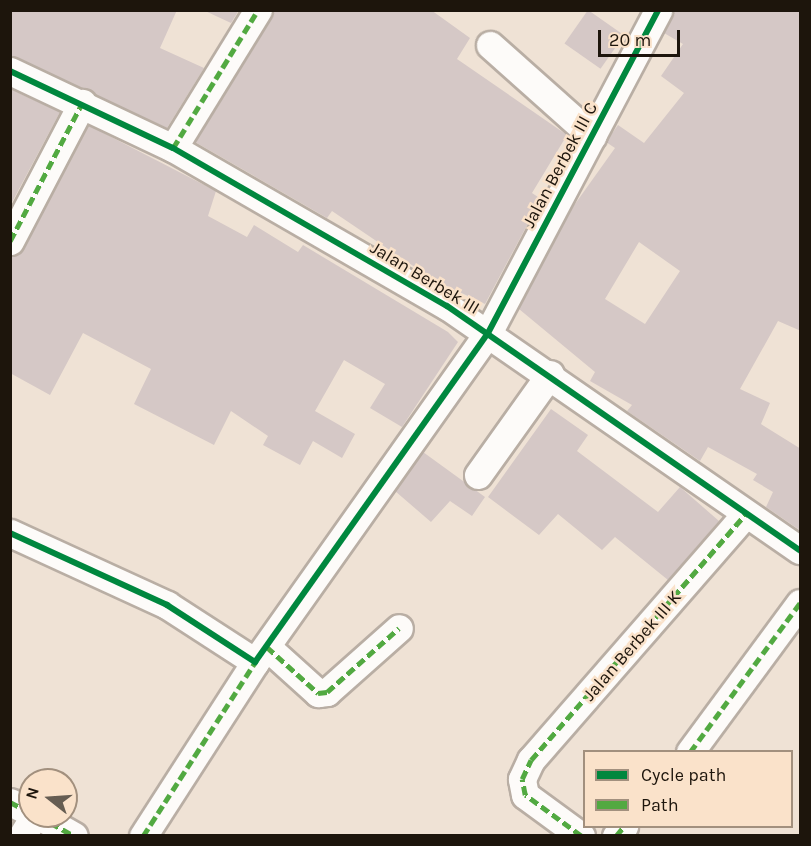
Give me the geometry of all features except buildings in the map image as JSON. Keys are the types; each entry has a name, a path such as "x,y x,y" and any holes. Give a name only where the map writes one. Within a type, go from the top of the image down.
{"street":[{"path":"173,148 258,10"},
{"name":"Jalan Berbek III C","path":"143,836 261,655 488,333 658,10"},
{"path":"490,45 592,136"},
{"name":"Jalan Berbek III","path":"10,71 82,103 173,148 488,333 550,374 745,515 801,550"},
{"path":"10,241 82,103"},
{"path":"478,475 550,374"},
{"name":"Jalan Berbek III K","path":"581,836 525,795 522,778 531,760 745,515"},
{"path":"10,533 167,605 261,655 318,693 327,692 399,628"},
{"path":"691,750 801,603"},
{"path":"60,828 74,836"}],"marked path":[{"path":"173,148 258,10"},
{"path":"10,241 82,103"},
{"path":"581,836 525,795 522,779 531,760 745,515"},
{"path":"691,750 800,603"},
{"path":"267,647 318,693 327,692 399,628"},
{"path":"143,836 255,662"},
{"path":"10,802 18,806"},
{"path":"60,828 74,836"},
{"path":"616,836 622,828"}],"cycle path":[{"path":"10,533 167,605 255,662 488,333 658,10"},
{"path":"10,71 173,148 447,306 800,550"}]}
